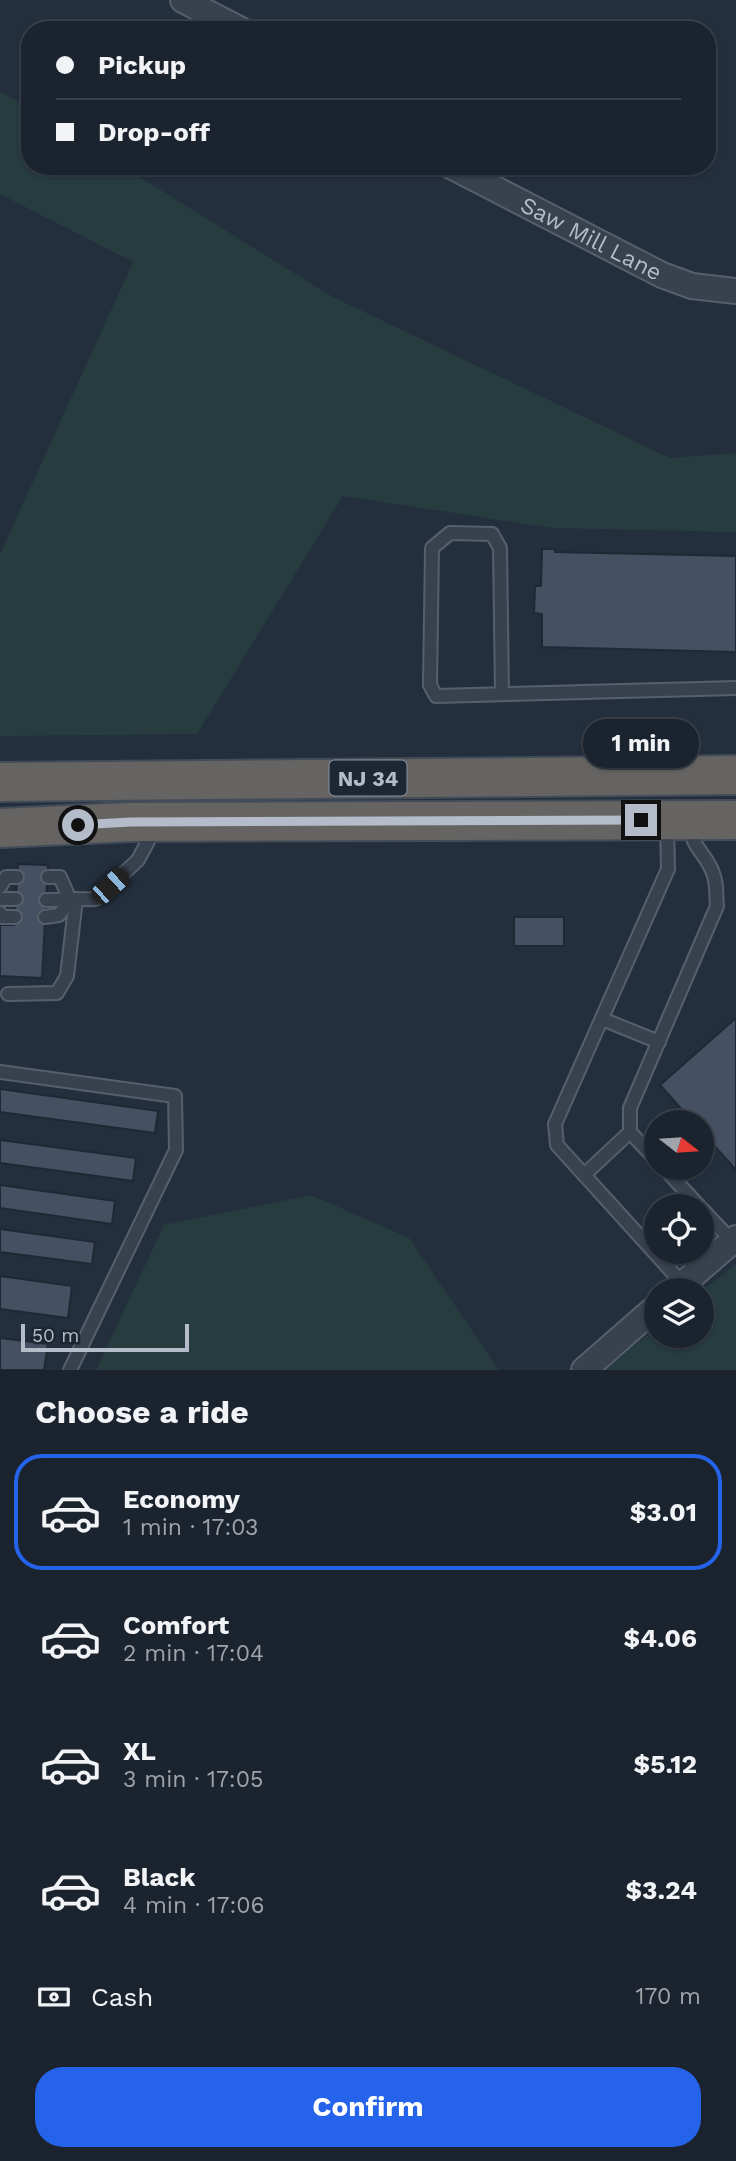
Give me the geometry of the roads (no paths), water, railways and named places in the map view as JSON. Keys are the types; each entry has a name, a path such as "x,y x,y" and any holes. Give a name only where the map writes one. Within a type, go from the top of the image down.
{"highway":[{"name":"NJ 34","path":"0,782 736,775"},
{"name":"NJ 34","path":"0,828 159,822 736,820"}],"street":[{"path":"183,0 224,21"},
{"name":"Saw Mill Lane","path":"468,175 662,275 692,286 736,291"},
{"path":"690,1278 734,1240"},
{"path":"584,1370 644,1318"}],"lane":[{"path":"502,694 500,548 492,534 450,533 432,548 430,685 436,696 736,688"},
{"path":"672,1278 557,1145 555,1124 668,869 678,820"},
{"path":"644,1147 630,1132 630,1108 717,906 714,876 706,859 678,820"},
{"path":"46,900 96,899 138,860 159,822"},
{"path":"0,887 6,877 17,877"},
{"path":"8,995 57,993 67,976 73,900 60,877 47,877"},
{"path":"0,899 16,899"},
{"path":"45,917 59,915 73,900"},
{"path":"0,913 2,917 15,917"},
{"path":"602,1018 659,1042"},
{"path":"0,1072 174,1096 176,1150 70,1370"},
{"path":"584,1175 630,1132"},
{"path":"675,1180 688,1194"},
{"path":"714,1221 734,1240"}]}
